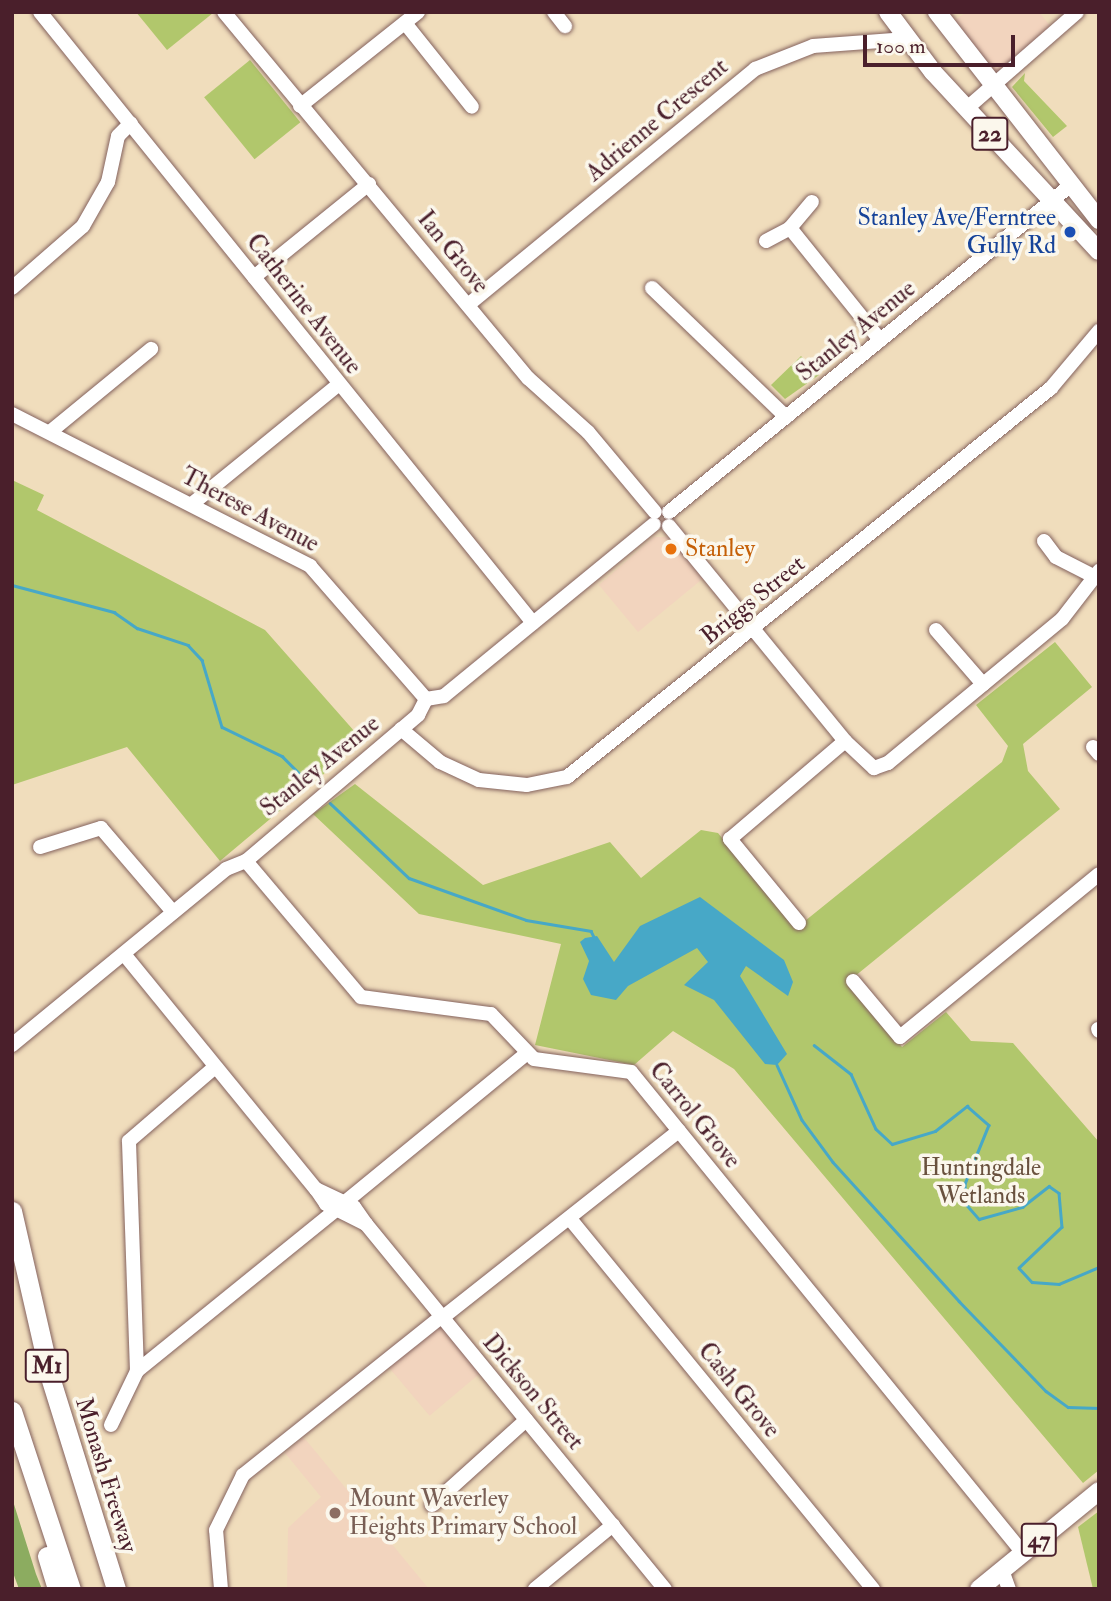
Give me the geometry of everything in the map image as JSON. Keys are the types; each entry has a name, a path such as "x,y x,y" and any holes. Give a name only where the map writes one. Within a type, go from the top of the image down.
{"highway":[{"name":"Monash Freeway","path":"12,1211 50,1377 92,1520 116,1589"},
{"name":"M1","path":"12,1411 72,1589"},
{"path":"12,1420 57,1589"},
{"path":"92,1520 127,1589"}],"main road":[{"name":"22","path":"888,12 907,39 966,109 1054,199 1099,251"},
{"name":"22","path":"937,12 1071,185 1097,213"},
{"name":"47","path":"991,1582 1099,1491"}],"street":[{"name":"Catherine Avenue","path":"40,12 254,277 338,386 533,623"},
{"name":"Ian Grove","path":"224,12 468,305 662,519 754,627 845,741 874,768 888,764 983,684"},
{"path":"300,106 418,12"},
{"path":"554,12 565,26"},
{"path":"966,109 1077,12"},
{"path":"405,23 472,107"},
{"name":"Adrienne Crescent","path":"468,305 755,69 813,46 907,39"},
{"path":"12,288 83,226 108,182 118,136 131,123"},
{"path":"254,277 369,184"},
{"name":"Stanley Avenue","path":"13,1044 173,912 246,861 401,729 426,699 444,696 1071,185"},
{"path":"766,241 790,228 812,202"},
{"path":"1077,224 1097,213"},
{"path":"790,228 880,340"},
{"path":"651,289 786,417"},
{"name":"Briggs Street","path":"401,729 440,762 479,780 527,785 567,778 1051,388 1099,331"},
{"path":"50,432 151,349"},
{"path":"192,504 338,386"},
{"name":"Therese Avenue","path":"12,414 192,504 323,577 426,699"},
{"path":"936,630 983,684 1062,620 1097,574 1056,557 1044,541"},
{"path":"799,923 730,839 845,741"},
{"path":"40,847 101,828 173,912"},
{"path":"111,1425 137,1371 526,1055 491,1014 360,997 246,861"},
{"path":"853,981 900,1037 1099,874"},
{"name":"Dickson Street","path":"124,954 214,1068 316,1189 366,1224 665,1589"},
{"name":"Carrol Grove","path":"526,1055 625,1068 1023,1553"},
{"path":"137,1371 129,1141 214,1068"},
{"path":"221,1589 215,1542 234,1486 411,1336 472,1301 679,1132"},
{"name":"Cash Grove","path":"570,1220 873,1589"},
{"path":"432,1504 526,1420"},
{"path":"536,1589 613,1525"},
{"path":"991,1582 1009,1589"}],"shaded area":[{"path":"966,12 1039,12 1051,27 994,76 952,23"},
{"path":"654,537 674,537 706,576 638,632 599,585"},
{"path":"437,1322 480,1373 430,1416 386,1364"},
{"name":"Mount Waverley Heights Primary School","path":"302,1438 429,1589 287,1589 288,1528 321,1497 285,1453"}],"green space":[{"path":"136,12 212,12 213,13 167,50"},
{"path":"250,60 300,122 254,159 204,97"},
{"path":"1025,73 1024,81 1067,126 1053,137 1012,87"},
{"path":"801,356 819,375 785,399 771,385"},
{"path":"12,480 44,495 37,510 265,630 363,741 220,861 127,747 12,785"},
{"name":"Huntingdale Wetlands","path":"1055,642 1092,687 1023,744 1028,771 1060,809 849,981 902,1047 946,1012 971,1041 1013,1043 1099,1142 1099,1470 1083,1483 734,1069 673,1031 634,1065 535,1045 561,944 419,914 313,814 355,784 483,885 610,842 641,878 701,830 718,833 795,929 1002,762 1008,746 976,705"},
{"path":"12,1498 42,1589 19,1589 12,1570"},
{"path":"1099,1511 1099,1589 1093,1589 1078,1527"}],"water":[{"path":"700,897 784,960 793,982 788,996 746,966 740,976 787,1054 777,1065 765,1064 714,1000 684,985 708,962 697,948 628,986 616,1000 591,995 583,979 589,961 580,942 585,938 597,936 614,962 640,926"}],"waterway":[{"path":"12,585 114,612 137,628 188,645 202,660 222,727 282,756 306,780"},
{"path":"330,803 409,878 526,920 591,931 595,939"},
{"path":"814,1045 851,1074 876,1129 892,1144 935,1131 967,1106 989,1125 965,1184 966,1204 979,1219 1022,1207 1049,1186 1059,1193 1062,1227 1019,1268 1032,1282 1059,1284 1099,1267"},
{"path":"777,1065 802,1120 833,1162 959,1301 1046,1391 1068,1407 1099,1408"}],"place":[{"name":"Stanley Ave/Ferntree Gully Rd","path":"1070,232"},
{"name":"Stanley","path":"671,549"},
{"name":"Mount Waverley Heights Primary School","path":"335,1513"}]}
